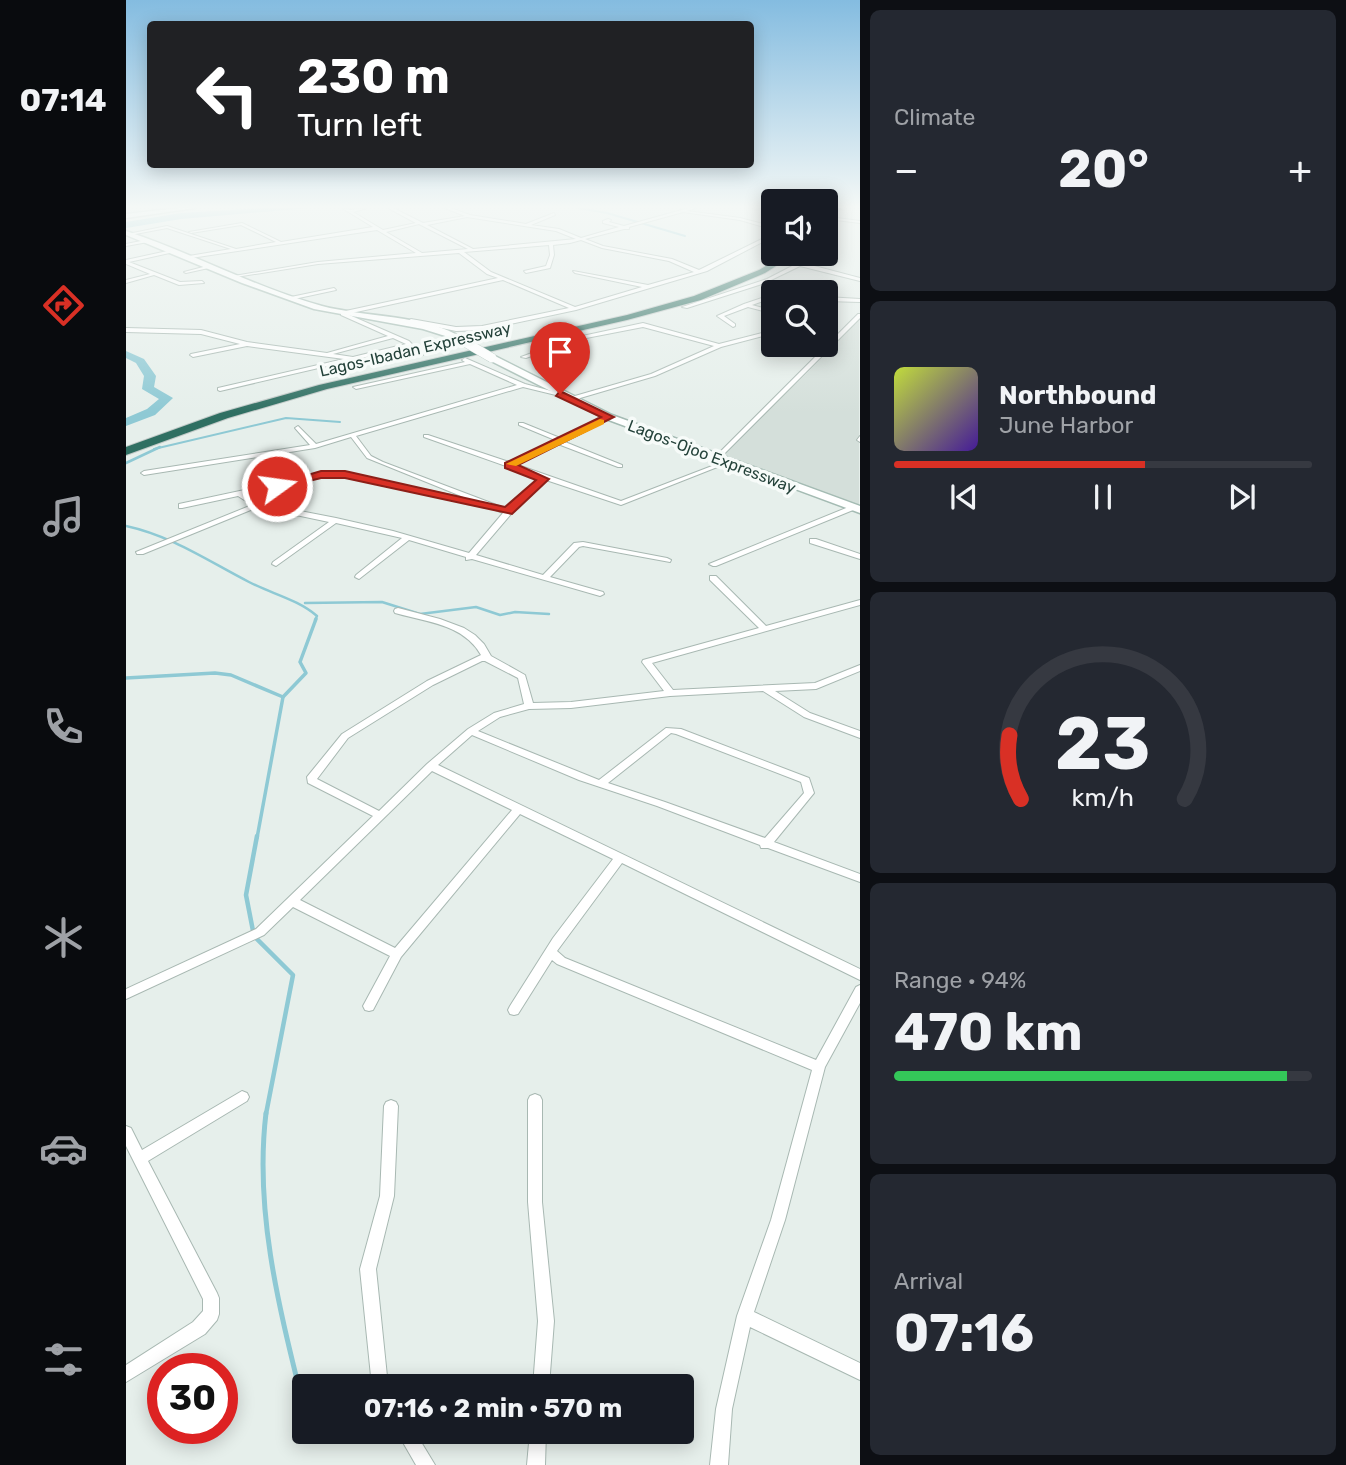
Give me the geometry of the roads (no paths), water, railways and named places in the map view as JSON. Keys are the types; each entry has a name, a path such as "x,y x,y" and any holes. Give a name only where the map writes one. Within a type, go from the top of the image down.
{"highway":[{"name":"Lagos-Ibadan Expressway","path":"126,438 218,405 340,373 661,299 725,276"},
{"name":"Lagos-Ibadan Expressway","path":"126,452 241,408 362,376 679,302 749,276"}],"main road":[{"name":"Lagos-Ojoo Expressway","path":"237,276 342,313 432,329 458,338 560,394 609,417 857,509"}],"street":[{"path":"126,282 146,276"},
{"path":"161,276 179,284 202,282"},
{"path":"496,276 576,308"},
{"path":"598,276 653,287"},
{"path":"359,317 467,329 493,327 576,308 682,276"},
{"path":"685,307 772,276"},
{"path":"342,313 502,279"},
{"path":"293,297 334,289"},
{"path":"711,299 734,308"},
{"path":"733,325 720,316 734,308 761,300"},
{"path":"839,300 859,301"},
{"path":"746,305 761,309"},
{"path":"342,313 411,345 420,355"},
{"path":"426,436 543,479 621,503 722,460 827,352 859,315"},
{"path":"524,357 575,339 643,325 719,346"},
{"path":"126,330 201,332 247,344 352,358"},
{"path":"570,399 666,370 719,346 761,335"},
{"path":"327,354 393,336"},
{"path":"193,355 247,344"},
{"path":"220,389 411,345"},
{"path":"455,355 523,386 560,394"},
{"path":"356,387 377,385 469,363"},
{"path":"330,364 340,373"},
{"path":"362,376 377,385"},
{"path":"144,473 315,446 354,437 523,386"},
{"path":"509,465 609,417"},
{"path":"521,424 620,466"},
{"path":"298,428 315,446"},
{"path":"354,437 369,457 381,463 508,512"},
{"path":"182,506 333,473 483,504"},
{"path":"469,558 508,512 543,479"},
{"path":"239,493 257,505 336,520 407,538 600,594"},
{"path":"140,552 173,542 257,505"},
{"path":"713,564 857,509"},
{"path":"276,564 336,520"},
{"path":"359,577 407,538"},
{"path":"813,541 857,554"},
{"path":"545,577 577,545 583,544 667,560"},
{"path":"713,578 765,629"},
{"path":"670,693 646,662 859,602"},
{"path":"398,611 439,621 466,632 481,643 486,658"},
{"path":"379,814 318,785 312,777 345,736 430,683 473,660 486,658 522,677 529,706"},
{"path":"126,994 243,943 260,932 431,766 471,732 497,715 529,706 571,705 670,693 766,690 823,684 859,668"},
{"path":"766,690 807,715 859,735"},
{"path":"600,784 669,730 805,780 809,793 765,845"},
{"path":"471,732 600,784 661,804 765,845 859,874"},
{"path":"431,766 859,975"},
{"path":"369,1006 397,954 518,809"},
{"path":"514,1010 551,951 619,859"},
{"path":"292,901 397,954"},
{"path":"551,951 561,961 819,1067"},
{"path":"719,1465 724,1409 745,1316 778,1220 819,1067 859,990"},
{"path":"141,1158 242,1097"},
{"path":"535,1100 535,1202 546,1321 542,1374"},
{"path":"379,1374 368,1269 387,1196 391,1106"},
{"path":"126,1132 211,1298 211,1314 199,1328 126,1374"},
{"path":"745,1316 859,1372"},
{"path":"413,1444 426,1465"},
{"path":"536,1465 537,1444"}],"waterway":[{"path":"126,354 140,361 150,376 148,389 167,398 151,412 126,422"},
{"path":"157,448 286,418 340,422"},
{"path":"126,463 157,448"},
{"path":"126,526 159,536 249,582 293,601 317,616 315,620"},
{"path":"305,603 382,602 420,614 476,607 500,615 515,612 549,614"},
{"path":"283,697 306,673 300,662 316,619"},
{"path":"126,678 215,673 231,675 283,697"},
{"path":"257,838 283,697"},
{"path":"257,836 246,895 254,936 293,975 266,1114"},
{"path":"266,1113 263,1150 266,1225 278,1298 296,1374"}]}
